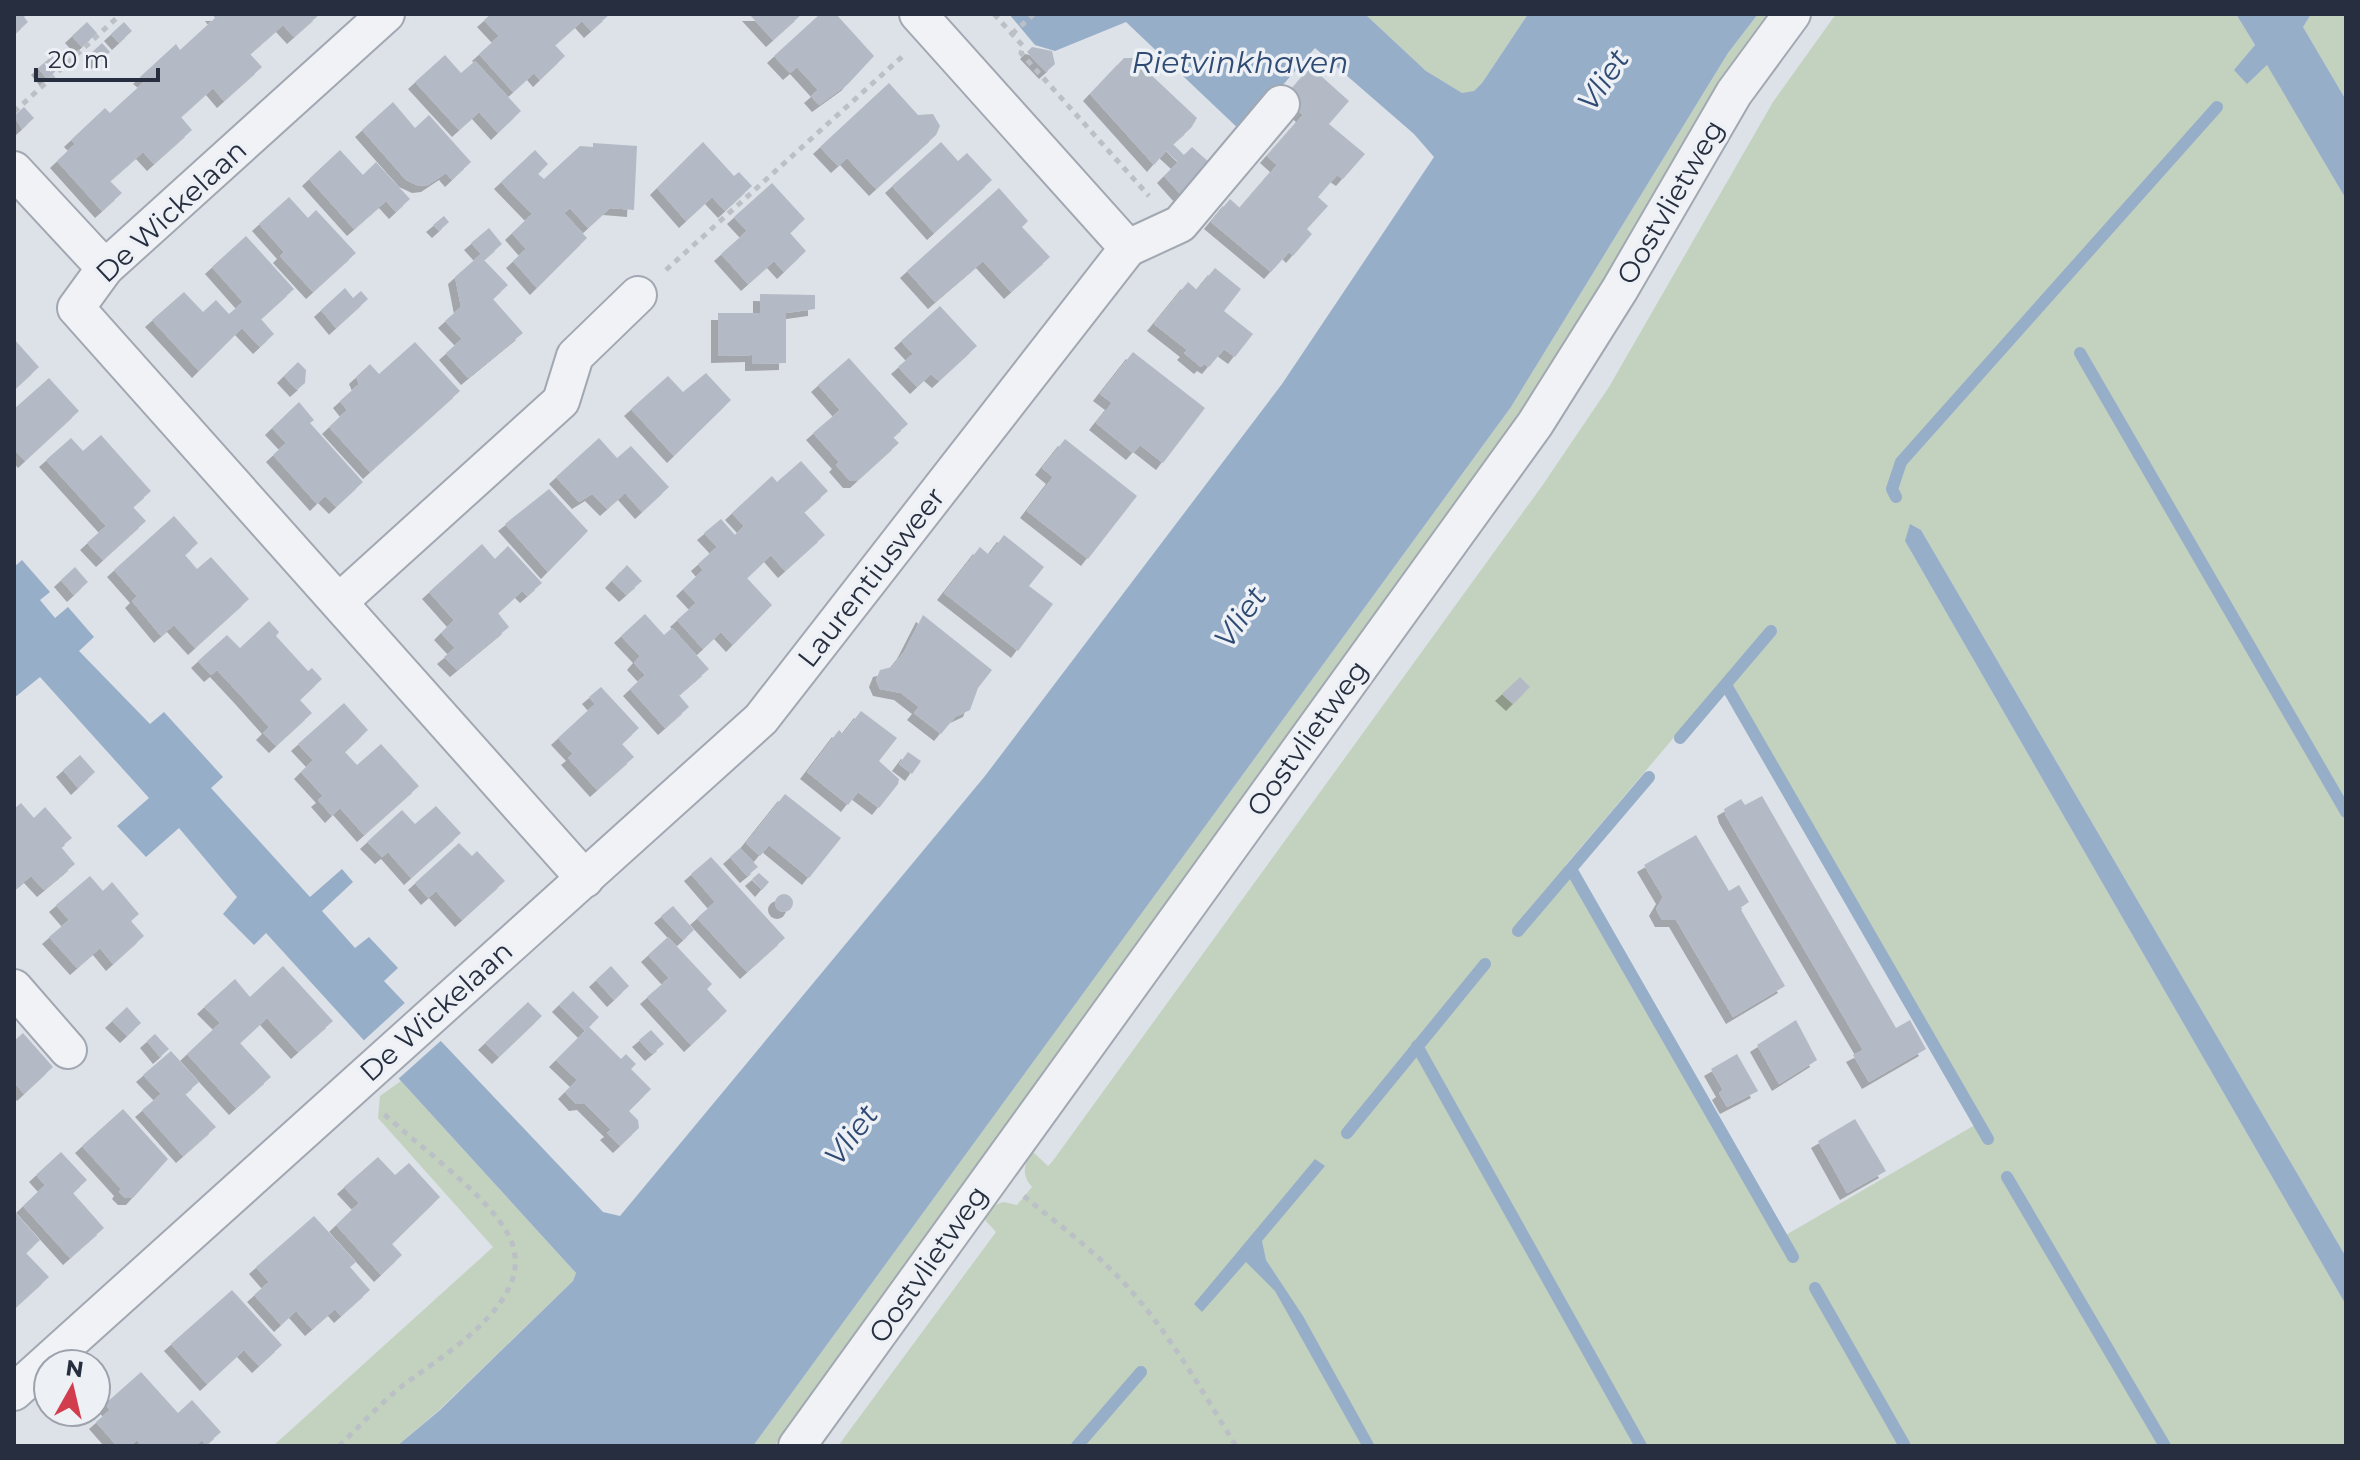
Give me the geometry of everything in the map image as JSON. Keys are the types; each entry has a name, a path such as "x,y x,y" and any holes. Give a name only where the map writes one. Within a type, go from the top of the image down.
{"street":[{"name":"De Wickelaan","path":"14,1392 425,1018 585,879 76,308 105,268 386,14"},
{"name":"Oostvlietweg","path":"797,1446 1535,424 1620,289 1734,93 1792,14"},
{"path":"925,22 1128,248"},
{"name":"Laurentiusweer","path":"585,879 761,719 1128,248 1180,224 1281,104"},
{"path":"14,170 105,268"},
{"path":"339,602 561,401 575,356 638,295"},
{"path":"14,988 68,1050"}],"path":[{"path":"14,112 121,14"},
{"path":"994,14 1023,46 1021,53 1158,206 1128,248"},
{"path":"1012,34 1034,14"},
{"path":"638,295 925,22"},
{"path":"339,1446 395,1392 486,1321 503,1301 512,1276 509,1237 476,1196 383,1113 368,1072"},
{"path":"994,1171 1105,1263 1182,1358 1236,1446"}],"green space":[{"path":"1365,14 1528,14 1482,83 1474,91 1462,94 1426,71"},
{"path":"1758,14 1771,14 1599,296 1521,414 782,1436 774,1446 753,1446 1511,407 1728,53"},
{"path":"1836,14 2236,14 2255,45 2235,70 2267,64 2346,199 2346,1257 1921,530 1905,541 2346,1305 2346,1446 838,1446 996,1232 985,1220 990,1207 1003,1202 1017,1205 1032,1187 1025,1169 1032,1151 1048,1166 1052,1162 1542,486 1609,387 1773,102","holes":["1720,683 1980,1122 1779,1239 1565,866"]},
{"path":"2301,14 2346,14 2346,100 2303,27"},
{"path":"401,1081 576,1273 573,1281 439,1410 397,1446 273,1446 493,1247 378,1118 380,1096"}],"water":[{"path":"1009,14 1365,14 1426,71 1462,93 1474,91 1482,83 1528,14 1758,14 1728,53 1511,407 753,1446 397,1446 440,1410 573,1281 576,1273 266,933 254,945 223,914 237,897 179,828 146,857 117,826 149,798 40,677 14,698 14,567 22,560 50,592 40,600 55,618 68,607 94,637 79,651 150,724 164,712 223,777 211,788 310,897 342,869 353,882 322,911 355,948 369,937 398,968 384,981 603,1212 620,1216 985,776 1282,384 1434,157 1414,134 1315,48 1242,132 1126,22 1055,51 1035,45"},
{"path":"2236,14 2311,14 2303,27 2346,100 2346,199 2267,65 2247,84 2234,70 2255,45"},
{"path":"1910,524 1921,530 2346,1257 2346,1305 1905,541"},
{"path":"1315,1159 1325,1166 1262,1241 1266,1260 1303,1316 1375,1446 1362,1446 1275,1291 1246,1262 1202,1312 1194,1304"}],"pier":[{"path":"408,1000 444,1038 396,1081 361,1043"}],"building":[{"path":"14,14 27,14 24,17 28,22 14,35"},
{"path":"212,14 320,14 294,37 283,25 250,54 262,67 224,101 213,88 181,117 192,130 154,164 143,152 110,181 122,193 102,211 57,161 75,144 71,140 105,108 110,113 145,81 140,77 176,44 180,50 215,18"},
{"path":"491,14 610,14 591,31 582,21 555,45 565,56 540,80 534,73 513,92 479,54 499,36 484,20"},
{"path":"749,14 802,14 773,40"},
{"path":"820,14 836,14 874,56 848,84 819,105 811,96 818,90 797,67 790,73 774,56"},
{"path":"87,22 97,33 82,47 72,36"},
{"path":"124,22 132,31 119,43 111,34"},
{"path":"102,43 110,52 98,62 90,54"},
{"path":"1032,47 1052,51 1055,64 1046,72 1027,52"},
{"path":"445,55 461,73 475,61 521,111 498,133 479,112 459,130 415,82"},
{"path":"52,56 61,66 47,79 38,68"},
{"path":"1124,58 1138,58 1144,62 1148,72 1197,118 1173,144 1184,155 1192,147 1211,164 1182,196 1164,176 1178,162 1166,151 1154,165 1090,94"},
{"path":"1311,67 1349,101 1329,124 1365,154 1343,179 1337,175 1318,197 1328,206 1307,229 1312,234 1293,256 1289,252 1271,272 1211,222 1230,199 1240,208 1277,165 1267,156 1303,115 1284,98"},
{"path":"889,83 918,115 933,114 940,126 936,135 876,189 847,158 838,166 820,147"},
{"path":"393,102 415,128 429,115 471,162 452,180 446,173 428,185 419,186 406,180 362,130"},
{"path":"24,107 34,118 22,129 14,116"},
{"path":"703,142 734,176 739,172 752,186 725,211 712,197 686,221 657,188"},
{"path":"941,142 958,161 967,153 992,180 934,233 892,186"},
{"path":"593,143 637,146 634,210 610,208 588,228 570,208 564,213 587,238 537,288 513,261 526,249 512,233 532,214 501,182 535,150 548,164 538,174 544,179 580,146 593,147"},
{"path":"340,150 363,175 376,162 410,199 396,212 386,201 354,229 309,179"},
{"path":"772,183 805,219 790,233 806,251 784,272 774,261 748,284 721,254 747,231 734,217"},
{"path":"999,188 1028,221 1022,227 1050,257 1011,292 983,261 935,302 907,271"},
{"path":"289,197 308,218 316,210 356,253 313,292 280,256 284,252 259,224"},
{"path":"444,216 449,222 439,231 433,225"},
{"path":"489,228 502,244 484,260 508,285 493,299 523,333 468,378 446,353 462,339 445,321 461,307 455,277 481,254 471,243"},
{"path":"246,236 294,289 261,319 274,334 260,347 242,328 199,371 152,320 184,292 203,312 216,300 229,314 243,302 212,267"},
{"path":"1215,268 1241,289 1224,311 1253,334 1235,357 1224,349 1209,367 1204,364 1201,367 1184,353 1187,350 1154,324 1188,282 1197,290"},
{"path":"345,288 353,298 361,291 368,299 336,328 321,310"},
{"path":"760,294 815,295 815,309 786,313 786,363 752,364 752,355 718,356 718,313 760,313"},
{"path":"940,306 977,346 939,381 931,374 917,387 898,367 913,354 901,341"},
{"path":"14,339 39,367 14,390"},
{"path":"415,342 460,391 370,472 329,427 347,410 340,401 359,384 356,377 370,364 379,374"},
{"path":"1133,352 1205,408 1163,463 1140,445 1133,453 1096,423 1112,403 1100,394"},
{"path":"849,358 908,424 893,437 899,443 857,481 850,481 836,465 839,462 813,433 840,410 818,385"},
{"path":"298,362 306,370 305,383 297,390 284,376"},
{"path":"706,373 731,400 674,456 631,409 668,376 683,392"},
{"path":"49,378 79,411 25,461 14,449 14,409"},
{"path":"299,402 314,420 310,423 363,482 336,507 325,496 317,504 273,455 286,443 272,428"},
{"path":"101,435 151,491 133,507 146,521 103,560 87,543 106,526 46,460 71,438 83,451"},
{"path":"599,438 617,458 631,446 669,487 642,512 625,493 607,509 592,494 579,502 556,477"},
{"path":"1065,439 1137,496 1088,559 1027,511 1053,477 1042,468"},
{"path":"801,461 828,491 804,512 825,535 785,571 771,555 747,578 772,605 733,645 721,632 703,649 677,620 696,603 683,589 703,570 698,564 717,547 704,533 721,519 735,535 744,526 732,513 772,476 777,482"},
{"path":"549,489 588,531 548,572 505,524"},
{"path":"174,516 198,543 185,555 197,569 211,557 249,599 195,648 174,625 161,636 132,601 137,596 114,570"},
{"path":"1004,535 1044,567 1029,586 1053,604 1018,651 944,593 980,547 989,555"},
{"path":"482,544 495,559 508,546 542,583 527,596 522,591 498,613 509,627 457,670 444,657 455,648 441,633 454,620 429,592"},
{"path":"627,565 642,581 626,595 612,581"},
{"path":"75,567 88,582 74,595 61,580"},
{"path":"645,614 664,635 672,628 709,669 679,695 689,707 665,728 630,689 645,675 634,663 640,656 621,636"},
{"path":"923,615 992,670 978,688 970,710 955,717 941,734 914,713 919,707 901,693 880,689 876,680 880,670 892,667 904,652"},
{"path":"269,621 279,632 276,636 308,671 312,668 322,679 300,700 312,713 276,746 263,733 269,727 243,698 217,670 211,675 198,661 227,635 240,648"},
{"path":"1520,677 1530,687 1513,704 1502,694"},
{"path":"601,687 639,728 622,744 634,757 597,790 568,758 573,754 558,738 595,704 589,697"},
{"path":"344,703 368,730 345,752 357,765 381,744 419,786 364,835 340,808 332,816 318,800 323,796 301,772 313,760 298,744"},
{"path":"861,711 897,738 879,761 899,779 898,784 879,808 858,792 848,805 807,772 839,730 843,734"},
{"path":"908,752 921,761 912,774 899,764"},
{"path":"80,755 95,772 78,788 63,770"},
{"path":"785,794 841,838 809,878 769,845 760,856 746,843"},
{"path":"1762,796 1896,1028 1910,1020 1926,1049 1869,1082 1853,1055 1863,1050 1726,816 1724,809 1741,799 1745,805"},
{"path":"21,803 34,818 45,807 72,838 61,847 75,864 44,890 31,876 14,890 14,809"},
{"path":"436,806 461,833 411,878 388,852 382,857 367,842 402,810 415,824"},
{"path":"1696,835 1729,891 1739,885 1749,902 1740,908 1785,986 1733,1017 1676,920 1662,920 1656,909 1663,897 1644,865"},
{"path":"459,843 472,856 477,851 505,881 462,920 436,891 428,898 415,883"},
{"path":"740,848 758,867 747,876 730,857"},
{"path":"711,857 785,938 747,972 697,918 715,902 691,874"},
{"path":"759,873 769,882 762,890 752,879"},
{"path":"90,876 103,891 112,882 139,914 131,921 144,936 113,964 100,948 77,968 49,937 69,920 56,905"},
{"path":"784,894 793,903 784,912 775,903"},
{"path":"673,906 694,930 683,940 661,916"},
{"path":"668,937 712,984 707,989 727,1011 691,1045 647,997 669,978 648,955"},
{"path":"283,966 333,1021 298,1052 267,1018 240,1043 271,1077 236,1108 187,1054 220,1023 204,1007 235,979 250,997"},
{"path":"611,966 629,986 614,1000 596,980"},
{"path":"573,991 599,1017 589,1027 621,1059 626,1054 636,1064 631,1069 651,1089 629,1111 638,1120 639,1128 620,1146 607,1133 611,1130 584,1103 576,1104 565,1092 577,1080 556,1060 585,1031 559,1005"},
{"path":"528,1002 542,1016 499,1057 485,1043"},
{"path":"127,1007 141,1023 127,1036 112,1021"},
{"path":"1796,1020 1817,1060 1779,1084 1757,1045"},
{"path":"651,1030 664,1044 652,1054 639,1040"},
{"path":"23,1033 53,1067 24,1094 14,1082 14,1041"},
{"path":"155,1034 169,1049 160,1057 147,1041"},
{"path":"171,1051 199,1082 185,1094 216,1127 183,1156 142,1110 161,1094 143,1075"},
{"path":"1737,1054 1758,1091 1727,1107 1719,1093 1723,1090 1711,1069"},
{"path":"123,1109 168,1159 133,1198 125,1198 119,1192 121,1189 82,1146"},
{"path":"1855,1119 1886,1171 1847,1193 1818,1141"},
{"path":"61,1152 87,1180 73,1193 104,1228 70,1258 23,1206 45,1185 36,1175"},
{"path":"378,1157 395,1175 409,1163 440,1197 392,1244 402,1255 381,1275 336,1225 359,1203 344,1187"},
{"path":"14,1211 40,1240 26,1253 49,1277 14,1309"},
{"path":"314,1216 356,1262 350,1267 370,1290 341,1316 335,1309 312,1329 296,1311 281,1325 254,1295 269,1282 256,1267"},
{"path":"232,1290 282,1345 259,1366 244,1350 207,1384 171,1344"},
{"path":"141,1372 178,1413 192,1400 221,1432 206,1445 202,1440 196,1446 142,1446 137,1440 130,1446 117,1446 101,1428 112,1428 112,1398"}],"waterway":[{"path":"1896,497 1892,489 1901,462 2217,107"},
{"path":"2080,353 2346,812"},
{"path":"1680,738 1771,631"},
{"path":"1726,685 1988,1139"},
{"path":"1518,931 1649,777"},
{"path":"1571,869 1793,1257"},
{"path":"1347,1133 1485,964"},
{"path":"1417,1046 1641,1446"},
{"path":"2007,1177 2165,1446"},
{"path":"1815,1288 1905,1446"},
{"path":"1077,1446 1141,1372"}],"water label":[{"name":"Rietvinkhaven","path":"1240,62"},
{"name":"Vliet","path":"1603,80"},
{"name":"Vliet","path":"1240,617"},
{"name":"Vliet","path":"851,1135"}]}
